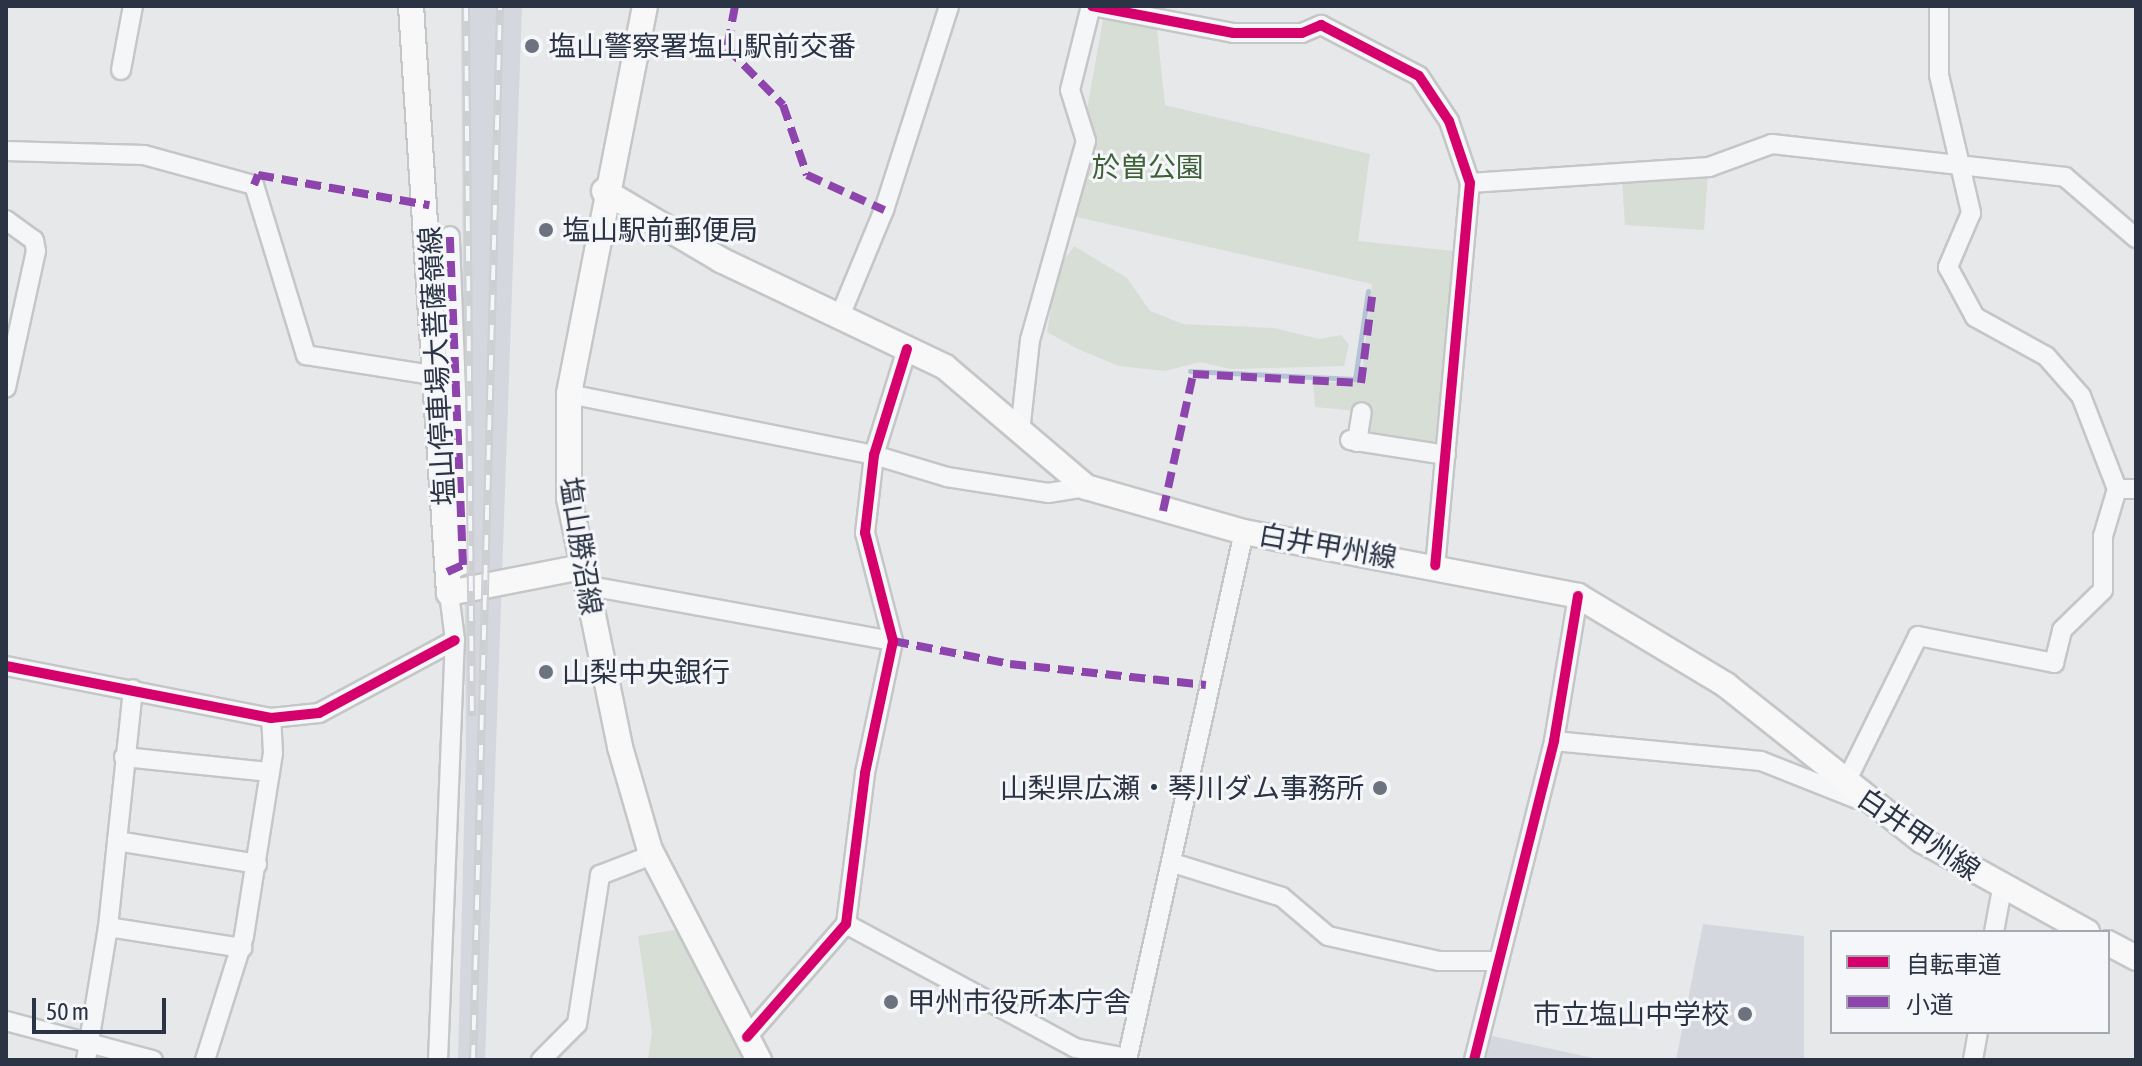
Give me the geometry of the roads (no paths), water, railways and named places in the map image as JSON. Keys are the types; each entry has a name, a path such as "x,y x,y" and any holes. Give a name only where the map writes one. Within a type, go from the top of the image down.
{"main road":[{"name":"塩山停車場大菩薩嶺線","path":"411,6 439,376 448,582"},
{"name":"塩山勝沼線","path":"645,6 604,191 569,394 569,498 583,576 652,855 759,1060"},
{"name":"白井甲州線","path":"604,191 721,260 945,367 1086,487 1244,532 1435,565 1578,596 1726,685 1874,806 2002,889 2083,930"},
{"path":"448,582 583,576"},
{"path":"2110,944 2136,958"}],"street":[{"path":"121,70 133,6"},
{"path":"840,316 884,210 949,6"},
{"path":"1020,432 1030,340 1086,141 1070,90 1091,6 1233,33 1302,33 1321,25"},
{"path":"1321,25 1326,6"},
{"path":"1845,784 1918,636 2054,663 2062,630 2103,590 2103,536 2117,489 2081,396 2046,356 1975,317 1948,267 1971,213 1965,167 1939,75 1939,6"},
{"path":"1321,25 1419,76 1449,121 1470,183 1435,565"},
{"path":"1470,183 1709,167 1772,144 2065,177 2136,238"},
{"path":"6,151 144,155 254,185 306,355 439,376"},
{"path":"6,220 34,240 36,251 6,388"},
{"path":"438,1060 455,640 448,582 463,565 450,236"},
{"path":"747,1037 846,924 865,773 893,641 865,533 874,455 907,349"},
{"path":"569,394 874,455 947,477 1048,493 1086,487"},
{"path":"1362,412 1354,441 1446,455"},
{"path":"2117,489 2136,489"},
{"path":"846,924 1073,1054 1127,1059 1152,921 1173,863 1244,532"},
{"path":"583,576 893,641"},
{"path":"1474,1060 1554,741 1578,596"},
{"path":"6,666 271,718 319,713 455,640"},
{"path":"88,1053 108,927 133,689"},
{"path":"205,1060 242,948 270,772 271,718"},
{"path":"1554,741 1761,761 1874,806"},
{"path":"124,757 270,772"},
{"path":"117,841 257,864"},
{"path":"541,1060 577,1024 600,875 652,855"},
{"path":"1173,863 1282,897 1328,936 1439,961 1498,961"},
{"path":"1994,930 2002,889"},
{"path":"108,927 242,948"},
{"path":"6,1021 88,1053 153,1060"},
{"path":"1973,1060 1978,1034"}],"waterway":[{"path":"1190,371 1355,379 1368,291"}],"railway":[{"path":"466,6 472,716"},
{"path":"473,1060 500,6"}],"place":[{"name":"塩山警察署塩山駅前交番","path":"532,46"},
{"name":"塩山駅前郵便局","path":"546,230"},
{"name":"山梨中央銀行","path":"546,672"},
{"name":"山梨県広瀬・琴川ダム事務所","path":"1380,788"},
{"name":"甲州市役所本庁舎","path":"891,1002"},
{"name":"市立塩山中学校","path":"1745,1014"}],"park label":[{"name":"於曽公園","path":"1148,167"}]}
